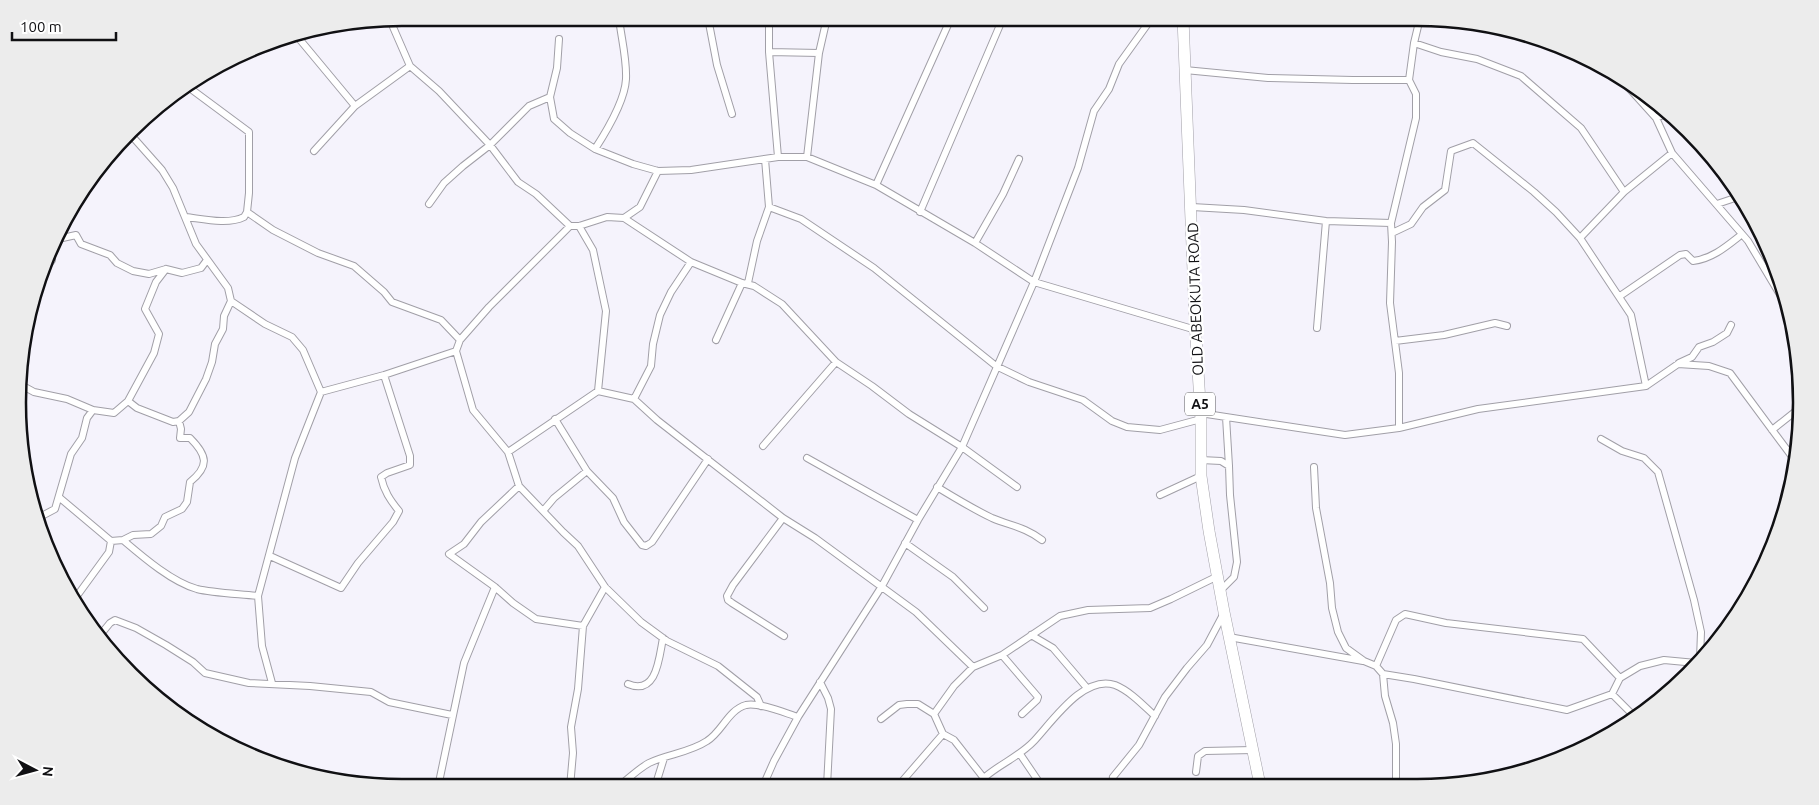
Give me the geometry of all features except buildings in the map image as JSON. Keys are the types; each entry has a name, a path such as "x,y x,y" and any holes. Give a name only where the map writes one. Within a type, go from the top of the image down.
{"highway":[{"name":"OLD ABEOKUTA ROAD","path":"1183,26 1201,416 1201,476 1224,612 1259,779"}],"street":[{"path":"392,26 410,66 439,91 490,145 518,182 536,194 570,226 579,226 607,217 624,218 691,262 754,286 782,304 836,362 909,414 962,447 1017,487"},
{"path":"595,149 619,104 626,80 620,26"},
{"path":"709,26 716,64 732,114"},
{"path":"769,26 769,52 778,157"},
{"path":"807,157 820,53 825,26"},
{"path":"876,185 947,26"},
{"path":"920,212 1000,26"},
{"path":"766,779 798,717 882,586 918,520 962,447 1034,282 1078,168 1094,111 1109,88 1119,64 1146,26"},
{"path":"1399,428 1398,372 1390,302 1391,223 1416,118 1416,94 1409,80 1418,26"},
{"path":"559,39 557,68 550,96 554,119 570,133 595,149 633,164 658,171 716,168 778,157 807,157 876,185 920,212 976,242 1034,282 1196,330"},
{"path":"301,40 356,106"},
{"path":"1414,43 1440,52 1477,59 1520,76 1581,128 1624,192"},
{"path":"769,52 820,53"},
{"path":"314,151 356,106 410,66"},
{"path":"1185,70 1268,78 1409,80"},
{"path":"186,217 238,220 244,217 247,212 249,193 249,132 193,90"},
{"path":"429,204 444,183 490,145 529,106 550,96"},
{"path":"1641,100 1656,118 1672,153 1748,241 1774,284"},
{"path":"1656,118 1660,116"},
{"path":"128,401 137,408 163,420 173,422 179,421 189,412 206,379 212,362 215,344 223,329 224,316 231,301 228,288 196,244 173,188 162,170 134,138"},
{"path":"1392,233 1411,224 1423,207 1445,190 1450,151 1473,143 1534,192 1580,238 1631,315 1646,386"},
{"path":"1580,238 1624,192 1672,153"},
{"path":"716,340 745,283 769,207 765,159"},
{"path":"976,242 1019,159"},
{"path":"624,218 640,206 658,171"},
{"path":"1717,204 1733,199"},
{"path":"769,207 801,219 874,268 996,366 1029,382 1083,400 1112,421 1127,427 1160,430 1201,416 1226,417 1345,435 1399,428 1478,409 1646,386 1678,364 1692,357 1700,347 1713,342 1726,333 1731,325"},
{"path":"1192,207 1244,210 1326,221 1391,223"},
{"path":"247,212 273,230 318,253 354,266 384,292 392,302 441,320 460,340"},
{"path":"1317,328 1326,221"},
{"path":"570,226 460,340 456,351 473,410 508,452 519,486 578,546 605,587 641,622 663,638 718,666 756,697 761,706"},
{"path":"579,226 593,250 606,311 598,391"},
{"path":"64,239 76,235 81,244 110,254 117,263 133,271 149,274 166,268 182,273 201,268 206,260"},
{"path":"1620,296 1680,254 1686,254 1693,261 1700,260 1722,249 1742,235"},
{"path":"634,400 651,366 652,344 660,316 671,292 691,262"},
{"path":"27,388 34,392 67,399 93,410 114,413 128,401 154,353 158,340 159,334 145,309 156,282 166,268"},
{"path":"231,301 265,324 292,337 304,350 321,392 295,458 258,596 262,646 272,683"},
{"path":"1395,341 1444,335 1495,323 1507,326"},
{"path":"321,392 384,375 456,351"},
{"path":"764,446 836,362"},
{"path":"1678,364 1709,366 1730,373 1790,454"},
{"path":"270,556 341,588 358,563 393,522 399,511 383,487 381,477 410,466 410,456 384,375"},
{"path":"508,452 598,391 634,400 783,518 882,586 916,612 973,667"},
{"path":"44,515 55,509 60,498 71,454 82,438 87,418 93,410"},
{"path":"1772,430 1793,414"},
{"path":"1220,591 1234,577 1237,562 1230,495 1226,417"},
{"path":"555,419 587,471 613,498 624,522 642,545 646,546 652,542 708,459"},
{"path":"111,542 123,540 133,535 151,534 161,526 165,517 182,509 187,502 190,482 200,474 204,465 200,448 190,438 180,438 181,429 179,421"},
{"path":"1601,439 1622,451 1644,458 1658,472 1694,600 1701,632 1700,649"},
{"path":"807,458 918,520"},
{"path":"1201,460 1221,461 1229,466"},
{"path":"1314,466 1316,508 1330,583 1332,608 1338,632 1346,648 1364,661"},
{"path":"543,511 554,498 587,471"},
{"path":"1160,495 1201,476"},
{"path":"519,486 481,522 464,544 449,554 536,619 583,626"},
{"path":"937,487 989,516 1004,523 1018,526 1033,533 1042,540"},
{"path":"60,498 111,542"},
{"path":"783,518 733,585 728,600 784,636"},
{"path":"123,540 171,576 197,589 258,596"},
{"path":"79,594 109,552 111,542"},
{"path":"905,543 953,577 984,608"},
{"path":"934,714 954,686 973,667 1002,655 1060,616 1088,610 1150,608 1218,576"},
{"path":"440,779 464,663 495,587"},
{"path":"570,779 571,727 578,690 583,626 605,587"},
{"path":"1113,776 1138,745 1166,697 1187,668 1200,656 1224,612"},
{"path":"1376,666 1396,620 1405,614 1446,623 1583,639 1620,678"},
{"path":"103,631 115,620 136,628 166,644 206,673 249,683 272,683 371,692 389,702 452,715"},
{"path":"1031,635 1053,648 1087,688"},
{"path":"1229,637 1364,661 1376,666 1383,674 1385,696 1393,722 1396,779"},
{"path":"628,684 637,687 648,684 654,675 663,638"},
{"path":"1002,655 1038,697 1022,714"},
{"path":"1383,674 1567,710 1612,694 1620,678 1640,666 1664,660 1689,662"},
{"path":"820,682 831,709 827,779"},
{"path":"881,719 899,705 918,704 934,714 943,734 954,740 985,778 998,766 1020,754 1062,709 1087,688 1114,684 1127,692 1155,716"},
{"path":"1612,694 1630,712"},
{"path":"628,779 648,764 691,750 708,741 725,723 732,712 747,705 761,706 798,717"},
{"path":"904,779 943,734"},
{"path":"1196,772 1198,756 1205,751 1253,750"},
{"path":"1020,754 1036,779"},
{"path":"657,779 664,758"}]}
